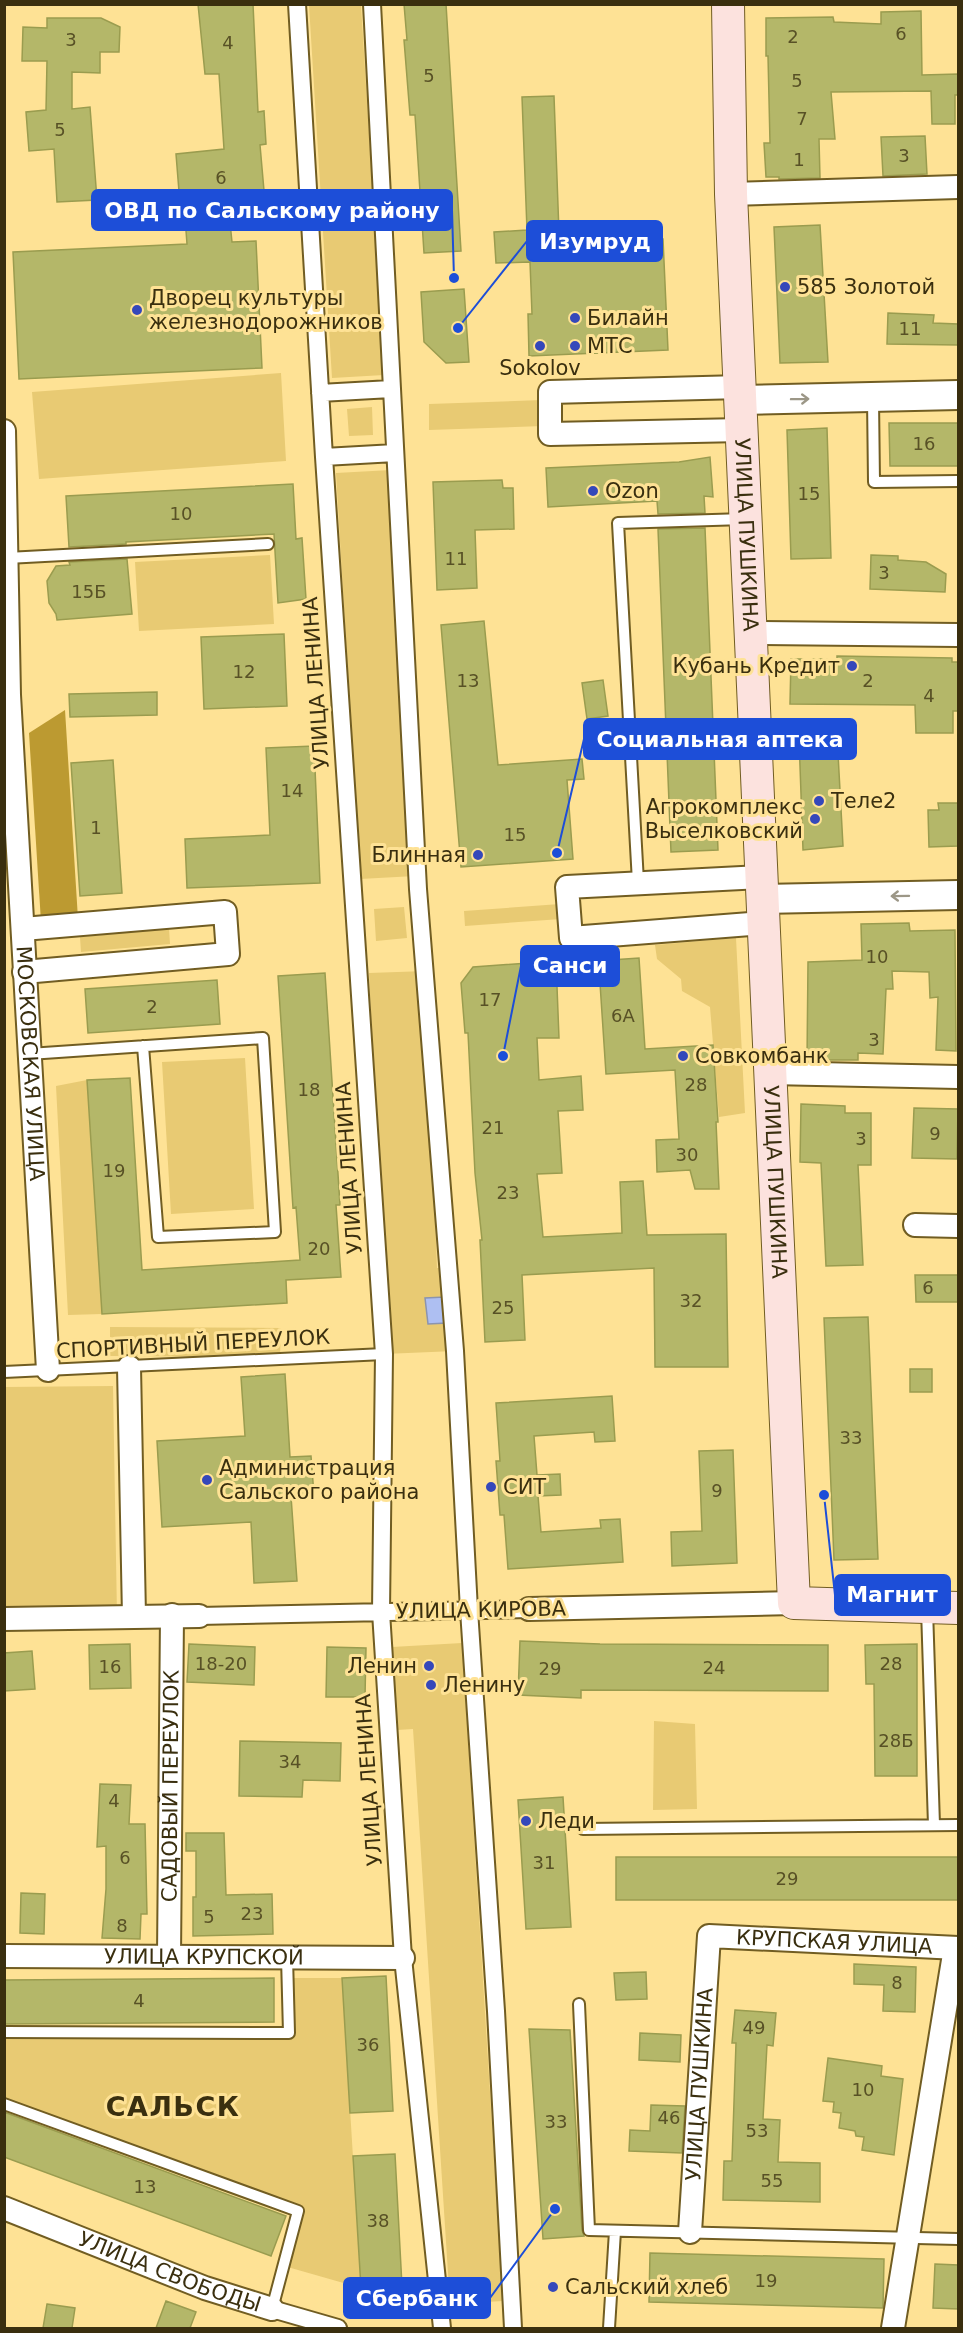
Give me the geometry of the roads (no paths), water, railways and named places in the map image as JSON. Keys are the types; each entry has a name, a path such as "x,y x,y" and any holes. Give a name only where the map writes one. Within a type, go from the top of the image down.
{"main road":[{"name":"УЛИЦА ПУШКИНА","path":"728,4 731,194 794,1603"},
{"name":"УЛИЦА КИРОВА","path":"794,1603 958,1608"}],"street":[{"name":"УЛИЦА ЛЕНИНА","path":"297,4 324,457 384,1354 381,1612 403,1958 442,2328"},
{"path":"372,4 418,889 455,1351 469,1610 496,2011 513,2328"},
{"path":"731,194 958,187"},
{"path":"320,393 391,389"},
{"path":"741,405 550,392 550,434 741,405 873,397 958,395"},
{"name":"МОСКОВСКАЯ УЛИЦА","path":"4,431 9,695 48,1371"},
{"path":"324,457 395,453"},
{"path":"751,633 958,635"},
{"path":"762,900 571,938 567,887 638,882 762,900 958,895"},
{"path":"22,929 225,912 228,954 24,972"},
{"path":"770,1073 958,1077"},
{"path":"915,1226 958,1226"},
{"path":"129,1367 134,1616"},
{"name":"УЛИЦА КИРОВА","path":"4,1619 794,1603"},
{"name":"САДОВЫЙ ПЕРЕУЛОК","path":"169,1957 172,1615"},
{"name":"КРУПСКАЯ УЛИЦА","path":"709,1936 957,1948"},
{"name":"УЛИЦА ПУШКИНА","path":"690,2232 709,1936"},
{"path":"893,2328 957,1948"},
{"name":"УЛИЦА КРУПСКОЙ","path":"4,1956 403,1958"},
{"name":"УЛИЦА СВОБОДЫ","path":"4,2208 205,2288 338,2328"}],"lane":[{"path":"873,397 874,482 958,481"},
{"path":"638,882 618,523 746,519"},
{"path":"7,558 268,544"},
{"path":"29,1054 143,1046 263,1038 275,1232 158,1237 143,1046"},
{"name":"СПОРТИВНЫЙ ПЕРЕУЛОК","path":"4,1372 384,1354"},
{"path":"927,1607 934,1825"},
{"path":"583,1829 958,1825"},
{"path":"4,2032 289,2033 287,1957"},
{"path":"579,2004 589,2230 958,2238"},
{"path":"4,2104 298,2211 273,2309"},
{"path":"609,2328 615,2230"}],"water":[{"path":"445,1297 447,1323 428,1324 425,1298"}],"place":[{"name":"ОВД по Сальскому району","path":"454,278"},
{"name":"585 Золотой","path":"785,287"},
{"name":"Дворец культуры железнодорожников","path":"137,310"},
{"name":"Билайн","path":"575,318"},
{"name":"Изумруд","path":"458,328"},
{"name":"Sokolov","path":"540,346"},
{"name":"МТС","path":"575,346"},
{"name":"Ozon","path":"593,491"},
{"name":"Кубань Кредит","path":"852,666"},
{"name":"Теле2","path":"819,801"},
{"name":"Агрокомплекс Выселковский","path":"815,819"},
{"name":"Социальная аптека","path":"557,853"},
{"name":"Блинная","path":"478,855"},
{"name":"Санси","path":"503,1056"},
{"name":"Совкомбанк","path":"683,1056"},
{"name":"Администрация Сальского района","path":"207,1480"},
{"name":"СИТ","path":"491,1487"},
{"name":"Магнит","path":"824,1495"},
{"name":"Ленин","path":"429,1666"},
{"name":"Ленину","path":"431,1685"},
{"name":"Леди","path":"526,1821"},
{"name":"Сбербанк","path":"555,2209"},
{"name":"Сальский хлеб","path":"553,2287"}],"district":[{"name":"САЛЬСК","path":"173,2107"}]}
